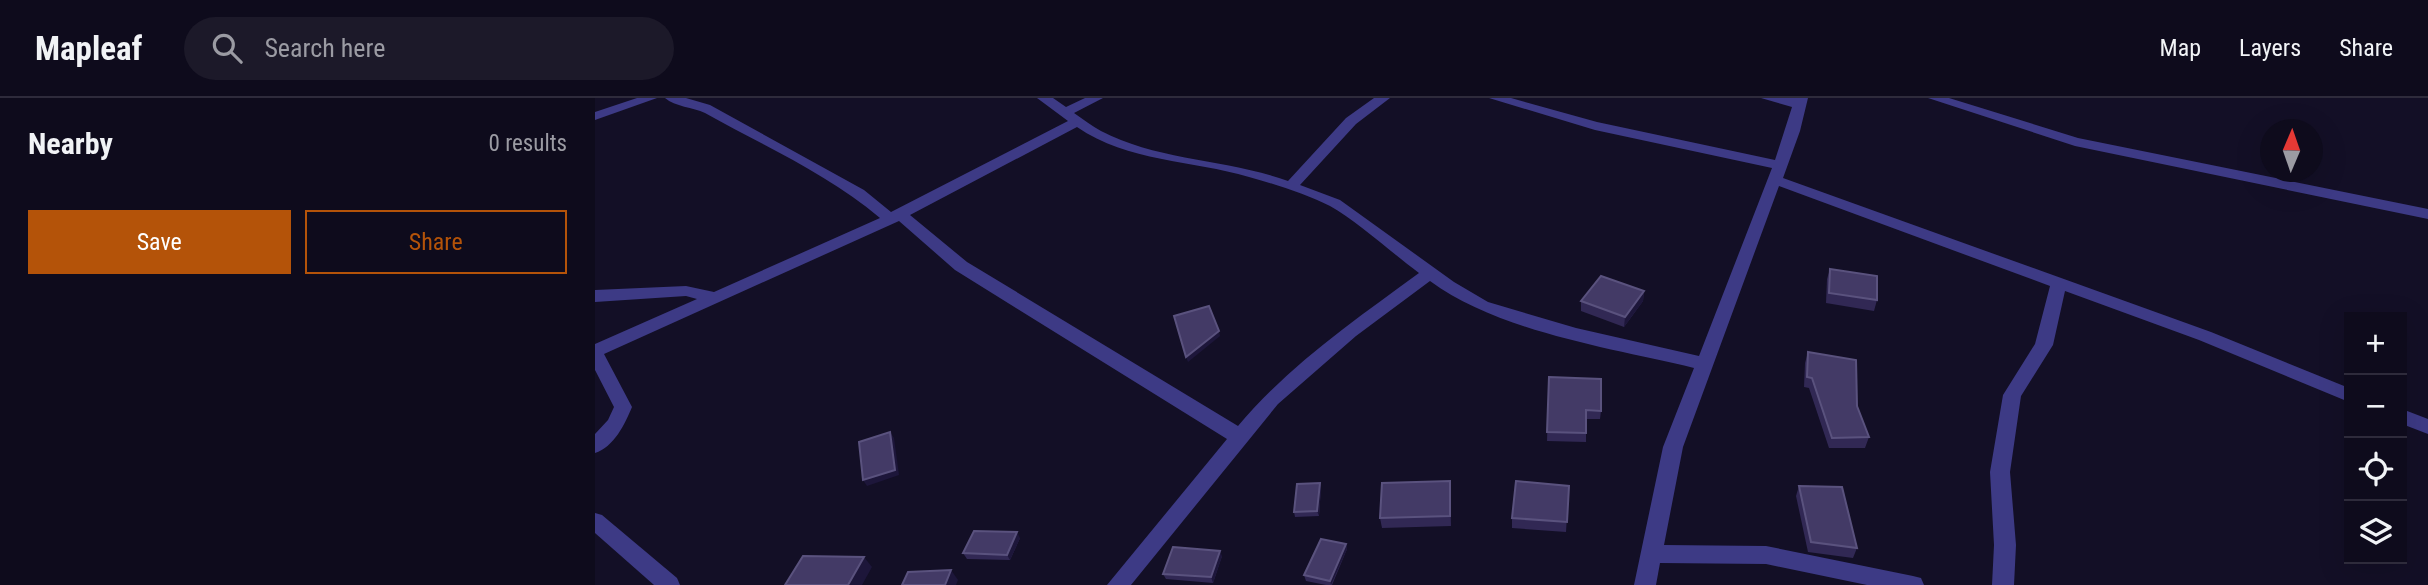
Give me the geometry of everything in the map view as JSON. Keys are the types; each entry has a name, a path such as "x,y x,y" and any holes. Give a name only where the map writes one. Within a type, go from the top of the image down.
{"street":[{"path":"595,116 650,98"},
{"path":"672,98 705,108 859,193 961,266 1240,437"},
{"path":"1044,98 1069,118 1125,145 1163,156 1252,173 1335,203 1430,273 1482,306 1575,334 1704,364"},
{"path":"595,446 616,424 623,407 595,352 895,217 1069,118 1096,98"},
{"path":"1291,186 1351,121 1383,98"},
{"path":"1496,98 1776,172 2205,336 2344,393"},
{"path":"1645,585 1673,447 1800,101 1768,98"},
{"path":"1935,98 2075,142 2428,214"},
{"path":"1118,585 1271,399 1350,332 1430,273"},
{"path":"2003,585 2005,545 2000,472 2010,405 2012,396 2044,345 2059,282"},
{"path":"595,296 685,290 717,298"},
{"path":"2407,418 2428,427"},
{"path":"595,521 669,585"},
{"path":"1651,554 1766,555 1913,585"}],"building":[{"path":"1830,269 1877,276 1877,300 1829,293"},
{"path":"1601,276 1644,291 1625,317 1581,301"},
{"path":"1209,306 1219,331 1186,357 1174,316"},
{"path":"1808,352 1856,360 1857,406 1869,437 1832,438 1812,378 1807,377"},
{"path":"1549,377 1601,379 1601,411 1586,410 1586,433 1547,432"},
{"path":"890,432 895,470 863,480 859,442"},
{"path":"1450,481 1450,516 1380,518 1382,483"},
{"path":"1516,481 1569,486 1567,522 1512,518"},
{"path":"1320,483 1317,511 1294,512 1297,484"},
{"path":"1799,486 1842,487 1857,548 1811,542"},
{"path":"974,531 1017,532 1007,555 963,553"},
{"path":"1321,539 1346,544 1330,581 1304,575"},
{"path":"1173,547 1220,551 1211,577 1163,574"},
{"path":"803,556 864,557 848,585 785,585"},
{"path":"951,570 945,585 902,585 908,572"}]}
